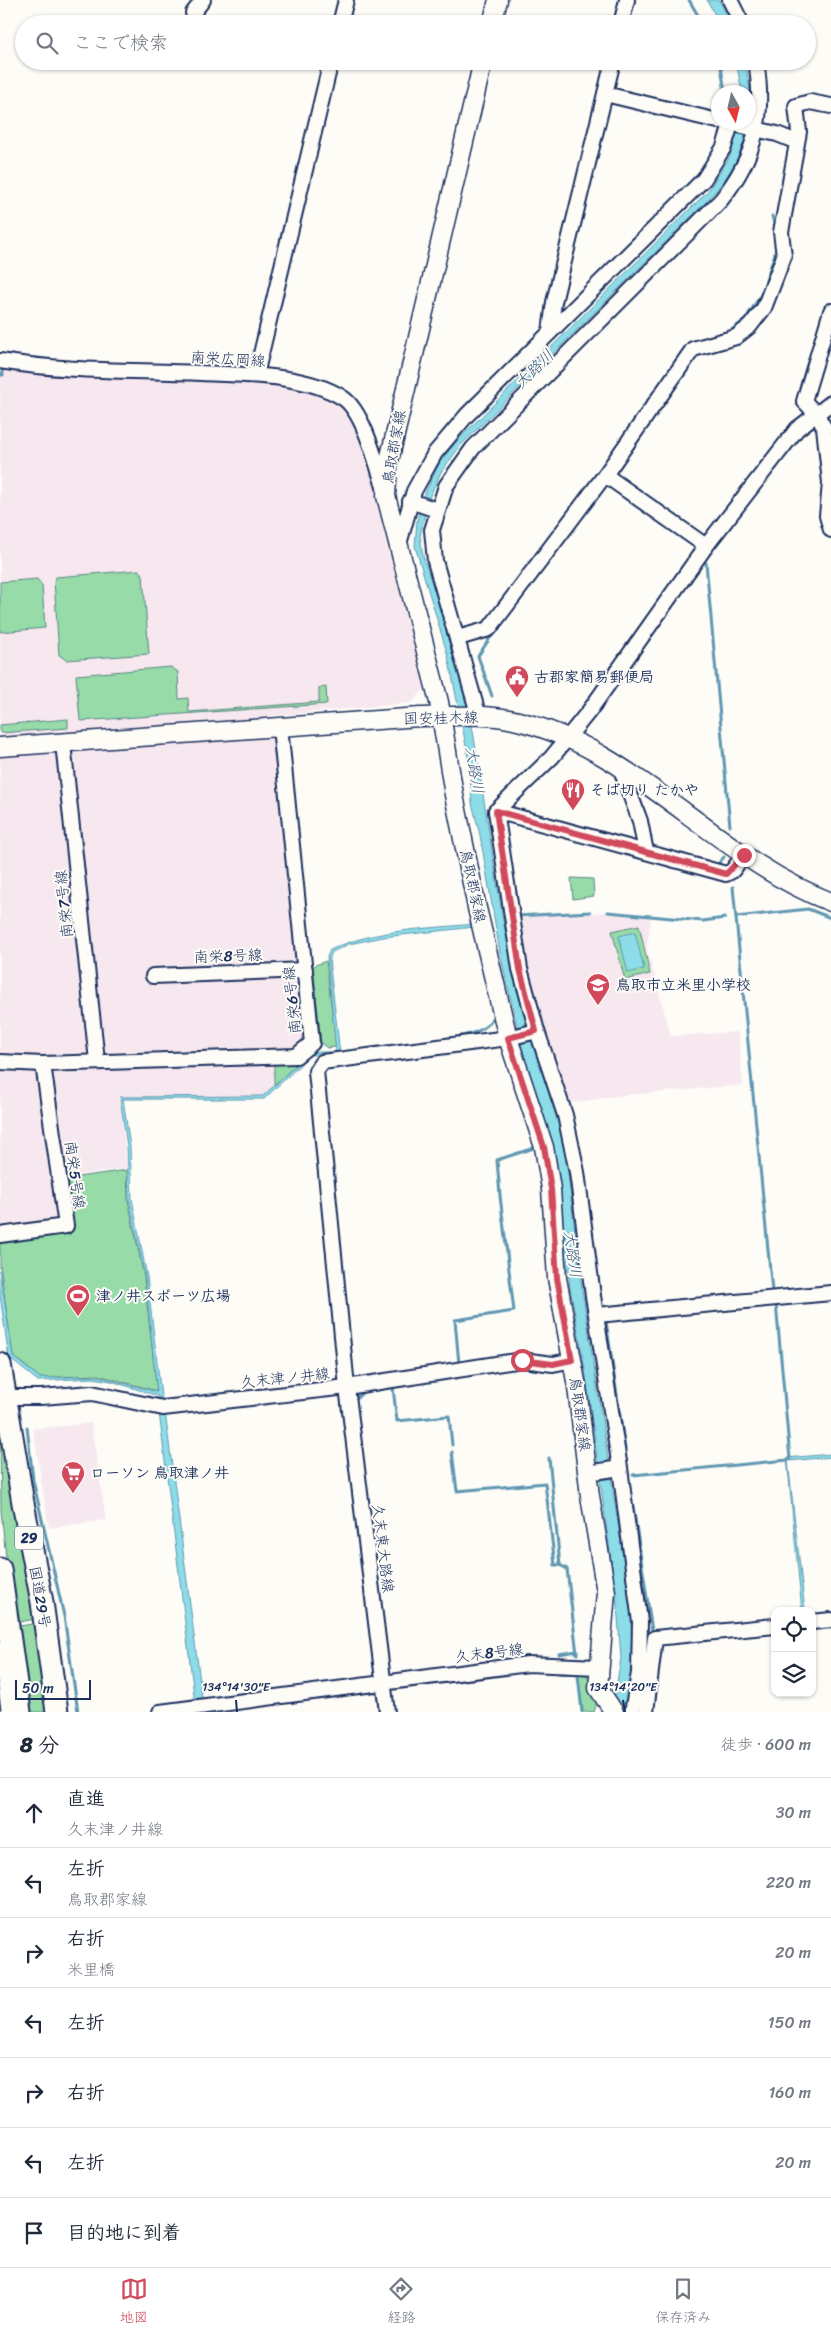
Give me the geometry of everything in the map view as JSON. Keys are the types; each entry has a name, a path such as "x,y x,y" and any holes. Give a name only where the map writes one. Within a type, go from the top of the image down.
{"highway":[{"name":"国道29号","path":"0,1364 3,1397 42,1602 57,1712"},
{"path":"0,1576 20,1712"}],"main road":[{"path":"494,15 498,0"},
{"name":"鳥取郡家線","path":"481,70 388,465 386,496 448,717 454,795 477,908 511,1037 544,1147 551,1189 557,1278 590,1473 606,1592 604,1630 598,1667 598,1688 609,1705"},
{"name":"国安桂木線","path":"0,747 448,717 476,717 517,721 568,738 593,750 775,876 831,902"}],"street":[{"path":"193,13 203,0"},
{"path":"342,15 346,0"},
{"path":"623,15 627,0"},
{"path":"730,0 738,15"},
{"path":"256,375 329,70"},
{"path":"550,332 554,302 611,70"},
{"path":"476,717 458,638 435,560 432,530 437,510 452,476 473,448 721,200 746,164 757,130 761,104 757,70"},
{"path":"605,94 711,119"},
{"path":"458,638 489,629 605,475 693,349 736,337 750,326 764,308 784,256 781,232 799,132 796,106 810,102 831,106"},
{"path":"400,544 410,500 435,453 467,415 704,179 724,147 725,130"},
{"path":"757,130 797,142"},
{"path":"831,311 804,401 824,427 830,483 827,516 831,530"},
{"name":"南栄広岡線","path":"0,361 76,369 256,375 302,382 343,398 355,410 386,496"},
{"path":"496,811 552,757 590,710 706,546 796,429 831,403"},
{"path":"605,475 706,546"},
{"path":"410,500 437,510"},
{"name":"南栄6号線","path":"0,1062 43,1064 296,1056 312,1042 280,727"},
{"name":"南栄7号線","path":"63,743 97,1061"},
{"path":"620,767 640,822 646,852"},
{"path":"496,811 726,874 744,855"},
{"path":"496,811 520,969 536,1031 564,1115 574,1152 640,1622 639,1673 632,1712"},
{"name":"南栄8号線","path":"153,976 305,970"},
{"name":"久末東大路線","path":"387,1712 346,1387 316,1071 322,1062 511,1037 536,1031"},
{"name":"南栄5号線","path":"0,1235 66,1226 43,1064"},
{"path":"597,1315 831,1293"},
{"name":"久末津ノ井線","path":"3,1397 41,1397 92,1393 163,1408 346,1387 522,1360 553,1364 572,1360"},
{"path":"590,1473 618,1468"},
{"path":"23,1503 51,1606 67,1712"},
{"path":"816,1622 831,1620"},
{"path":"646,1712 655,1638 771,1626"},
{"path":"0,1650 9,1712"},
{"name":"久末8号線","path":"160,1712 528,1664 598,1667"}],"shaded area":[{"path":"0,366 251,377 340,398 365,438 427,687 411,703 272,716 307,1040 301,1066 264,1099 120,1100 127,1168 54,1179 59,1214 53,1223 0,1228"},
{"name":"鳥取市立米里小学校","path":"608,912 651,917 647,949 671,1036 738,1032 743,1085 618,1096 564,1104 534,1014 518,917"},
{"name":"ローソン 鳥取津ノ井","path":"91,1423 106,1520 49,1528 33,1429"}],"green space":[{"path":"139,570 143,575 149,654 66,660 59,655 54,580 56,577"},
{"path":"37,579 42,585 45,628 0,632 0,582"},
{"path":"171,667 178,672 179,699 188,698 189,712 319,702 319,688 326,687 327,704 80,721 76,675"},
{"path":"68,719 68,728 0,733 0,725"},
{"path":"571,878 593,879 594,896 573,899"},
{"path":"639,925 650,974 625,980 612,931"},
{"path":"326,961 336,1046 327,1048 321,1043 313,966"},
{"path":"298,1063 274,1085 274,1064"},
{"name":"津ノ井スポーツ広場","path":"127,1170 128,1200 144,1277 157,1391 98,1375 40,1378 13,1356 0,1266 0,1244 4,1239 71,1229 64,1179"},
{"path":"0,1434 2,1435 36,1619 13,1623 1,1511"},
{"path":"38,1623 51,1712 27,1712 14,1627"},
{"path":"577,1668 586,1674 598,1699 594,1712 583,1712"}],"water":[{"path":"707,0 719,0 727,15 715,15"},
{"path":"738,70 747,70 749,85 741,85"},
{"name":"大路川","path":"738,130 747,130 738,156 728,175 706,202 461,445 441,472 428,500 420,536 423,556 455,655 473,731 503,920 517,987 535,1052 564,1140 581,1282 632,1615 633,1652 631,1676 621,1712 612,1712 621,1658 617,1604 585,1369 570,1287 561,1212 501,958 480,835 472,803 470,768 448,656 415,546 417,521 423,497 440,462 458,440 708,191 729,158"},
{"path":"262,383 280,384 313,391 323,394 339,402 349,412 365,445 372,466 389,540 364,447 357,429 348,414 339,404 323,395 302,389"},
{"path":"475,924 475,927 383,937 349,944 332,952 329,959 340,1054 310,1055 264,1099 123,1099 130,1147 132,1199 147,1277 163,1403 159,1404 158,1396 111,1381 93,1378 38,1381 9,1358 0,1295 0,1270 13,1357 40,1378 97,1376 157,1392 145,1277 129,1199 127,1147 120,1097 263,1096 310,1052 336,1052 327,957 330,950 347,943 382,934"},
{"path":"635,932 644,969 628,973 619,936"},
{"path":"159,1412 165,1412 204,1712 195,1703"},
{"path":"831,1454 831,1457 788,1461 805,1607 802,1607 787,1458"}],"waterway":[{"path":"616,14 620,0"},
{"path":"689,0 698,15"},
{"path":"603,75 604,70"},
{"path":"721,70 724,85"},
{"path":"772,216 775,228"},
{"path":"729,332 745,320 762,293 777,247"},
{"path":"714,336 723,334"},
{"path":"688,368 698,354"},
{"path":"0,375 3,375 2,368 7,369"},
{"path":"706,563 730,826"},
{"path":"490,638 478,656 492,696"},
{"path":"718,864 724,857"},
{"path":"733,887 772,1291"},
{"path":"736,917 808,909 831,918"},
{"path":"516,916 590,912"},
{"path":"608,912 703,921 725,918"},
{"path":"436,1040 478,1031 491,1021 494,1013"},
{"path":"500,1195 497,1160 534,1148"},
{"path":"457,1364 459,1364 455,1320 514,1311 500,1196"},
{"path":"776,1303 790,1459"},
{"path":"606,1321 625,1449"},
{"path":"354,1401 363,1392 421,1383"},
{"path":"393,1388 397,1421 449,1416 452,1445"},
{"path":"27,1427 33,1480 64,1616 78,1712"},
{"path":"452,1452 457,1491 545,1483 555,1565 560,1565 567,1569 577,1654"},
{"path":"549,1458 560,1565"},
{"path":"633,1475 788,1460"},
{"path":"633,1506 652,1631"},
{"path":"559,1654 577,1651"},
{"path":"558,1673 578,1675 582,1712"}],"place":[{"name":"古郡家簡易郵便局","path":"517,698"},
{"name":"そば切り たかや","path":"573,811"},
{"name":"鳥取市立米里小学校","path":"598,1006"},
{"name":"津ノ井スポーツ広場","path":"78,1317"},
{"name":"ローソン 鳥取津ノ井","path":"73,1494"}],"route":[{"path":"522,1360 553,1364 572,1360 557,1278 551,1189 544,1147 508,1038 536,1031 520,969 496,811 726,874 732,871 744,855"}]}
